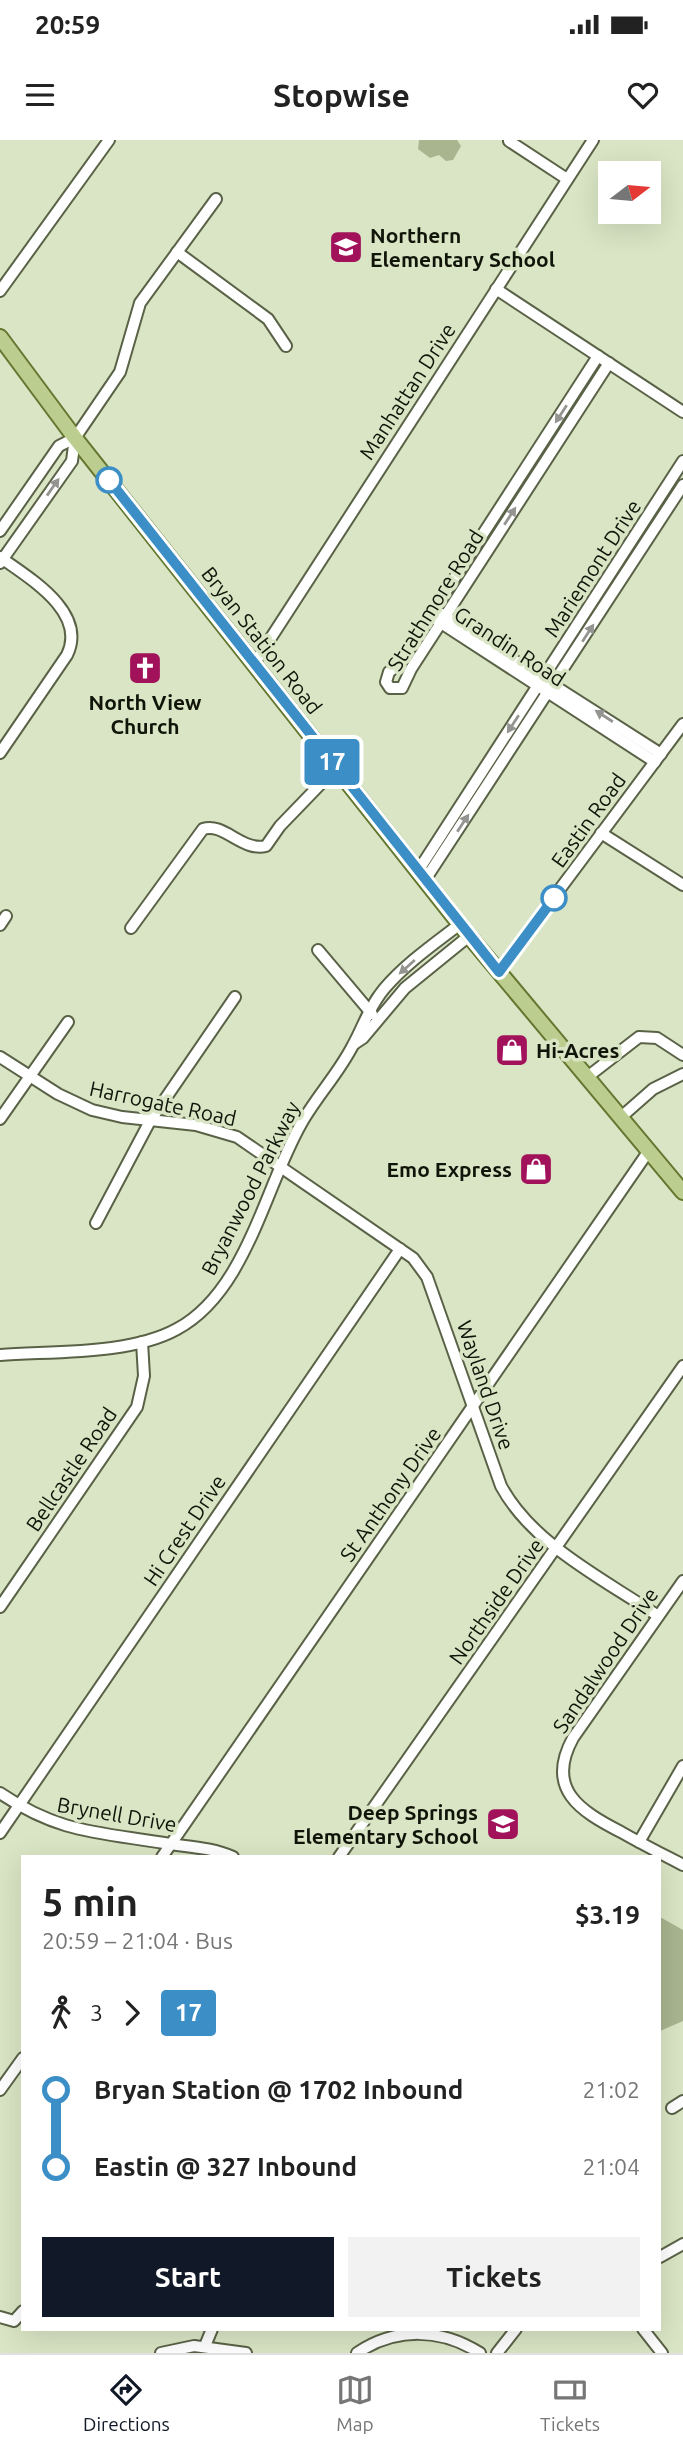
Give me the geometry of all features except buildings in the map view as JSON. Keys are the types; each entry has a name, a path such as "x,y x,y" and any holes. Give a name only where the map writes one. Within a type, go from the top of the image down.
{"main road":[{"name":"Bryan Station Road","path":"0,337 75,438 465,930 683,1192"}],"street":[{"path":"0,291 109,140"},
{"name":"Manhattan Drive","path":"254,664 593,140"},
{"path":"509,141 567,179"},
{"path":"0,753 67,655 73,641 70,625 57,604 1,559 72,461 75,438 120,372 140,303 216,199"},
{"path":"177,253 268,319 286,346"},
{"path":"496,289 683,412"},
{"name":"Strathmore Road","path":"598,356 433,613 399,664 389,672 386,682 390,688 402,688 407,683 411,670 608,363"},
{"path":"0,531 59,446 75,438"},
{"name":"Mariemont Drive","path":"422,876 537,687 683,461"},
{"name":"Mariemont Drive","path":"422,876 548,694 683,485"},
{"path":"0,508 26,525"},
{"path":"638,532 649,540"},
{"name":"Grandin Road","path":"433,613 537,687 658,758"},
{"name":"Grandin Road","path":"443,620 544,677 658,758"},
{"name":"Eastin Road","path":"499,972 683,724"},
{"path":"131,928 199,833 211,827 248,846 266,846 280,826 336,768"},
{"path":"601,834 683,885"},
{"name":"Bryanwood Parkway","path":"0,1355 142,1342 175,1331 213,1301 233,1270 300,1124 354,1044 369,1010 411,962 465,930"},
{"name":"Bryanwood Parkway","path":"354,1044 465,930"},
{"path":"318,950 378,1021"},
{"path":"96,1223 150,1121 235,997"},
{"path":"0,1119 68,1022"},
{"path":"586,1078 639,1037 657,1038 683,1055"},
{"name":"Harrogate Road","path":"0,1058 29,1077 92,1110 150,1121 196,1125 227,1133 281,1165"},
{"path":"620,1118 653,1089 683,1074"},
{"name":"St Anthony Drive","path":"163,1855 648,1152"},
{"name":"Wayland Drive","path":"281,1165 420,1265 427,1277 508,1498 523,1518 558,1547 658,1616"},
{"name":"Hi Crest Drive","path":"0,1833 400,1249"},
{"name":"Bellcastle Road","path":"0,1607 137,1407 144,1376 142,1342"},
{"name":"Northside Drive","path":"341,1855 683,1366"},
{"name":"Sandalwood Drive","path":"683,1581 573,1738 563,1770 569,1793 581,1810 683,1866"},
{"path":"639,1842 683,1766"},
{"name":"Brynell Drive","path":"0,1793 18,1806 66,1827 205,1848 227,1855"},
{"path":"0,2090 21,2060"},
{"path":"672,2108 683,2101"},
{"path":"661,2256 683,2245"},
{"path":"0,2317 12,2322 21,2313"},
{"path":"205,2346 211,2331"},
{"path":"497,2353 514,2331"},
{"path":"645,2331 662,2353"},
{"path":"358,2353 387,2338 419,2333 447,2338 480,2353"},
{"path":"161,2353 205,2346 246,2353"}],"green space":[{"path":"419,140 457,140 461,146 453,160 446,161 439,155 430,158 418,149"},
{"path":"661,1918 683,1930 683,2021 661,2031"}],"bus line":[{"name":"17","path":"109,480 499,972 554,898"}],"place":[{"name":"Northern Elementary School","path":"346,247"},
{"name":"North View Church","path":"145,668"},
{"name":"Hi-Acres","path":"512,1050"},
{"name":"Emo Express","path":"536,1169"},
{"name":"Deep Springs Elementary School","path":"503,1824"}]}
